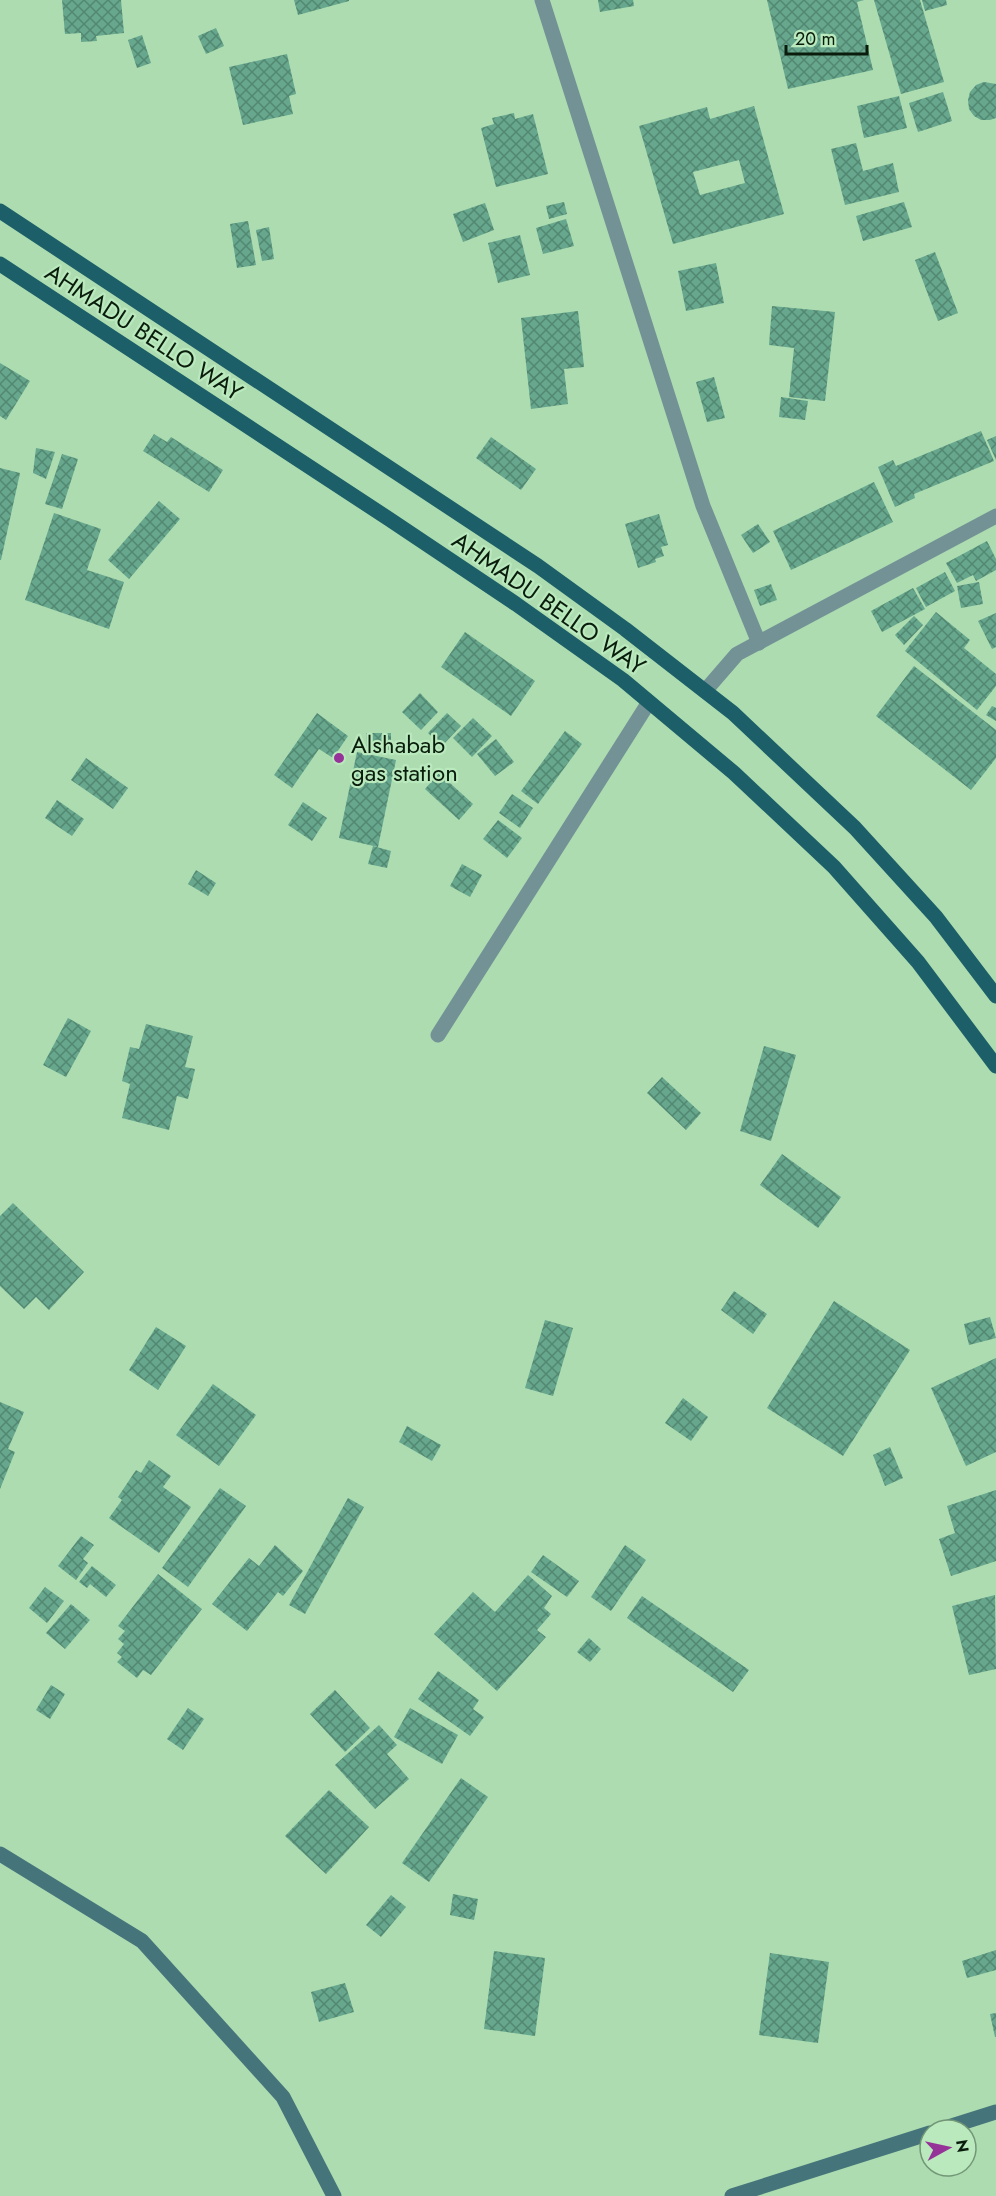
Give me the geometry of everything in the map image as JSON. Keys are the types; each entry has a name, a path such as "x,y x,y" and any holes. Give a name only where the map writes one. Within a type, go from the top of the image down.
{"main road":[{"name":"AHMADU BELLO WAY","path":"0,211 538,566 625,628 733,713 855,828 936,917 996,996"},
{"name":"AHMADU BELLO WAY","path":"0,264 491,587 623,680 735,773 834,867 918,962 996,1066"},
{"path":"0,1854 142,1941 283,2097 334,2196"},
{"path":"977,2118 996,2112"},
{"path":"732,2196 918,2137"}],"street":[{"path":"543,0 703,506 759,643"},
{"path":"705,691 737,654 996,516"},
{"path":"438,1035 649,702"}],"building":[{"path":"62,0 121,0 124,33 96,36 97,41 81,42 81,33 65,34"},
{"path":"294,0 349,0 349,1 298,15"},
{"path":"598,0 633,0 634,6 600,12"},
{"path":"767,0 864,0 857,2 873,70 788,89"},
{"path":"874,0 920,0 944,82 901,94"},
{"path":"922,0 946,0 947,5 925,11"},
{"path":"216,28 224,46 206,54 198,36"},
{"path":"142,35 151,63 137,68 128,40"},
{"path":"287,54 296,94 289,96 293,114 243,125 229,67"},
{"path":"984,82 996,84 996,118 990,120 981,120 969,109 970,92 976,85"},
{"path":"943,92 952,121 918,132 909,103"},
{"path":"899,96 907,128 864,138 857,106"},
{"path":"754,106 784,214 673,244 639,126 707,107 710,119","holes":["739,160 745,183 700,195 693,172"]},
{"path":"514,113 515,119 533,114 548,174 496,187 481,128 494,124 492,118"},
{"path":"856,143 863,171 893,163 899,192 845,205 831,149"},
{"path":"564,202 567,214 549,219 546,206"},
{"path":"904,202 912,227 863,241 856,216"},
{"path":"485,203 494,230 463,242 453,214"},
{"path":"566,219 574,246 543,254 536,228"},
{"path":"248,221 256,265 237,268 230,224"},
{"path":"269,227 274,259 262,261 256,230"},
{"path":"520,235 530,275 498,283 488,243"},
{"path":"935,252 958,313 938,321 915,260"},
{"path":"716,263 724,303 686,311 678,271"},
{"path":"772,306 835,312 825,401 789,397 794,348 769,345"},
{"path":"578,311 584,367 564,369 568,404 531,409 521,318"},
{"path":"0,363 30,381 6,420 0,416"},
{"path":"714,377 725,418 707,422 696,382"},
{"path":"781,397 808,401 805,420 779,417"},
{"path":"981,431 994,461 914,494 915,498 895,507 878,467 893,460 896,466"},
{"path":"154,434 167,442 171,437 223,470 209,492 143,451"},
{"path":"996,436 996,460 987,440"},
{"path":"491,437 536,469 521,490 476,458"},
{"path":"36,448 55,452 46,479 33,473"},
{"path":"62,454 78,459 62,509 45,504"},
{"path":"0,468 20,473 1,560 0,560"},
{"path":"874,482 893,522 791,570 773,531"},
{"path":"159,501 180,519 129,579 108,560"},
{"path":"54,513 101,529 87,570 124,582 109,629 25,600"},
{"path":"659,514 668,545 661,547 664,556 655,559 656,562 638,568 625,524"},
{"path":"758,524 770,542 753,553 741,535"},
{"path":"987,541 996,559 996,570 976,581 973,575 957,583 946,563"},
{"path":"945,572 955,591 926,607 916,588"},
{"path":"979,582 983,604 961,608 957,586"},
{"path":"771,584 777,600 760,606 754,590"},
{"path":"913,588 925,609 882,632 871,611"},
{"path":"936,612 970,640 964,648 996,674 996,686 977,710 905,651"},
{"path":"996,613 996,647 992,649 978,621"},
{"path":"914,616 923,625 904,645 895,635"},
{"path":"465,632 535,681 511,716 441,667"},
{"path":"914,666 996,730 996,758 971,790 876,716"},
{"path":"420,693 438,712 421,730 402,712"},
{"path":"992,706 996,708 996,721 986,715"},
{"path":"317,713 348,736 333,758 319,749 292,788 274,775"},
{"path":"447,713 461,726 442,746 428,733"},
{"path":"473,718 492,736 472,757 453,738"},
{"path":"565,731 582,744 538,804 521,791"},
{"path":"366,733 391,733 391,750 366,749"},
{"path":"496,739 514,762 495,776 477,754"},
{"path":"357,752 396,760 378,847 339,838"},
{"path":"86,758 128,788 113,809 71,780"},
{"path":"439,773 473,804 459,820 425,789"},
{"path":"512,794 533,808 520,828 499,813"},
{"path":"57,800 84,819 72,836 45,818"},
{"path":"303,802 327,818 312,841 288,825"},
{"path":"498,820 522,838 507,858 483,839"},
{"path":"373,846 391,851 387,868 368,864"},
{"path":"462,864 482,875 470,897 450,886"},
{"path":"196,870 216,883 208,896 188,884"},
{"path":"68,1018 91,1031 66,1077 43,1065"},
{"path":"146,1024 193,1036 185,1067 195,1069 188,1099 177,1096 169,1130 122,1118 130,1084 122,1081 130,1047 139,1049"},
{"path":"764,1046 796,1055 771,1141 740,1131"},
{"path":"662,1077 701,1113 686,1130 647,1093"},
{"path":"782,1154 841,1197 818,1228 760,1185"},
{"path":"13,1203 84,1272 49,1310 36,1297 24,1309 0,1286 0,1216"},
{"path":"734,1291 767,1314 753,1334 721,1310"},
{"path":"834,1301 910,1350 843,1456 767,1408"},
{"path":"990,1317 996,1338 969,1345 964,1324"},
{"path":"545,1320 573,1328 553,1396 525,1388"},
{"path":"156,1327 186,1346 158,1390 129,1370"},
{"path":"996,1358 996,1452 966,1466 931,1388"},
{"path":"213,1384 256,1415 219,1466 176,1435"},
{"path":"683,1398 708,1417 691,1441 665,1423"},
{"path":"0,1402 24,1412 8,1449 15,1452 0,1489"},
{"path":"407,1426 441,1445 432,1461 399,1442"},
{"path":"890,1447 903,1478 885,1486 873,1455"},
{"path":"149,1460 171,1476 163,1487 191,1507 159,1553 109,1518 122,1500 118,1497 136,1470 141,1473"},
{"path":"220,1488 246,1506 188,1587 162,1568"},
{"path":"996,1490 996,1561 951,1576 939,1539 955,1533 947,1506"},
{"path":"348,1498 364,1507 305,1614 289,1605"},
{"path":"81,1536 94,1545 83,1559 88,1563 76,1580 58,1566"},
{"path":"275,1545 303,1571 283,1596 278,1592 247,1631 212,1604 249,1558 259,1566"},
{"path":"625,1545 646,1560 611,1611 591,1597"},
{"path":"543,1555 579,1581 567,1597 531,1572"},
{"path":"92,1566 116,1585 106,1597 90,1584 87,1588 79,1582"},
{"path":"158,1574 202,1609 151,1675 143,1670 137,1678 117,1662 122,1657 117,1653 124,1644 118,1639 125,1631 118,1626"},
{"path":"528,1575 552,1596 544,1608 551,1614 537,1630 546,1637 497,1691 434,1634 473,1592 495,1612"},
{"path":"45,1587 64,1601 47,1623 29,1608"},
{"path":"995,1595 996,1669 969,1675 952,1606"},
{"path":"642,1596 749,1670 733,1692 627,1618"},
{"path":"71,1604 90,1620 65,1649 46,1633"},
{"path":"589,1638 601,1649 590,1662 577,1652"},
{"path":"438,1671 479,1700 473,1709 484,1717 470,1736 418,1699"},
{"path":"51,1685 65,1694 50,1719 36,1710"},
{"path":"335,1690 370,1728 345,1752 310,1714"},
{"path":"188,1708 204,1719 183,1750 167,1739"},
{"path":"410,1708 458,1735 442,1764 394,1737"},
{"path":"379,1725 397,1745 387,1754 409,1779 375,1809 335,1765"},
{"path":"461,1778 488,1797 429,1882 402,1863"},
{"path":"329,1790 369,1827 326,1874 285,1836"},
{"path":"453,1894 478,1899 474,1920 450,1915"},
{"path":"391,1895 406,1907 381,1937 366,1925"},
{"path":"996,1950 996,1970 967,1978 962,1961"},
{"path":"494,1951 545,1958 535,2036 484,2029"},
{"path":"770,1953 829,1962 818,2043 759,2035"},
{"path":"345,1983 354,2012 319,2022 311,1992"},
{"path":"996,2013 996,2037 995,2037 990,2014"}],"place":[{"name":"Alshabab gas station","path":"339,758"}]}
